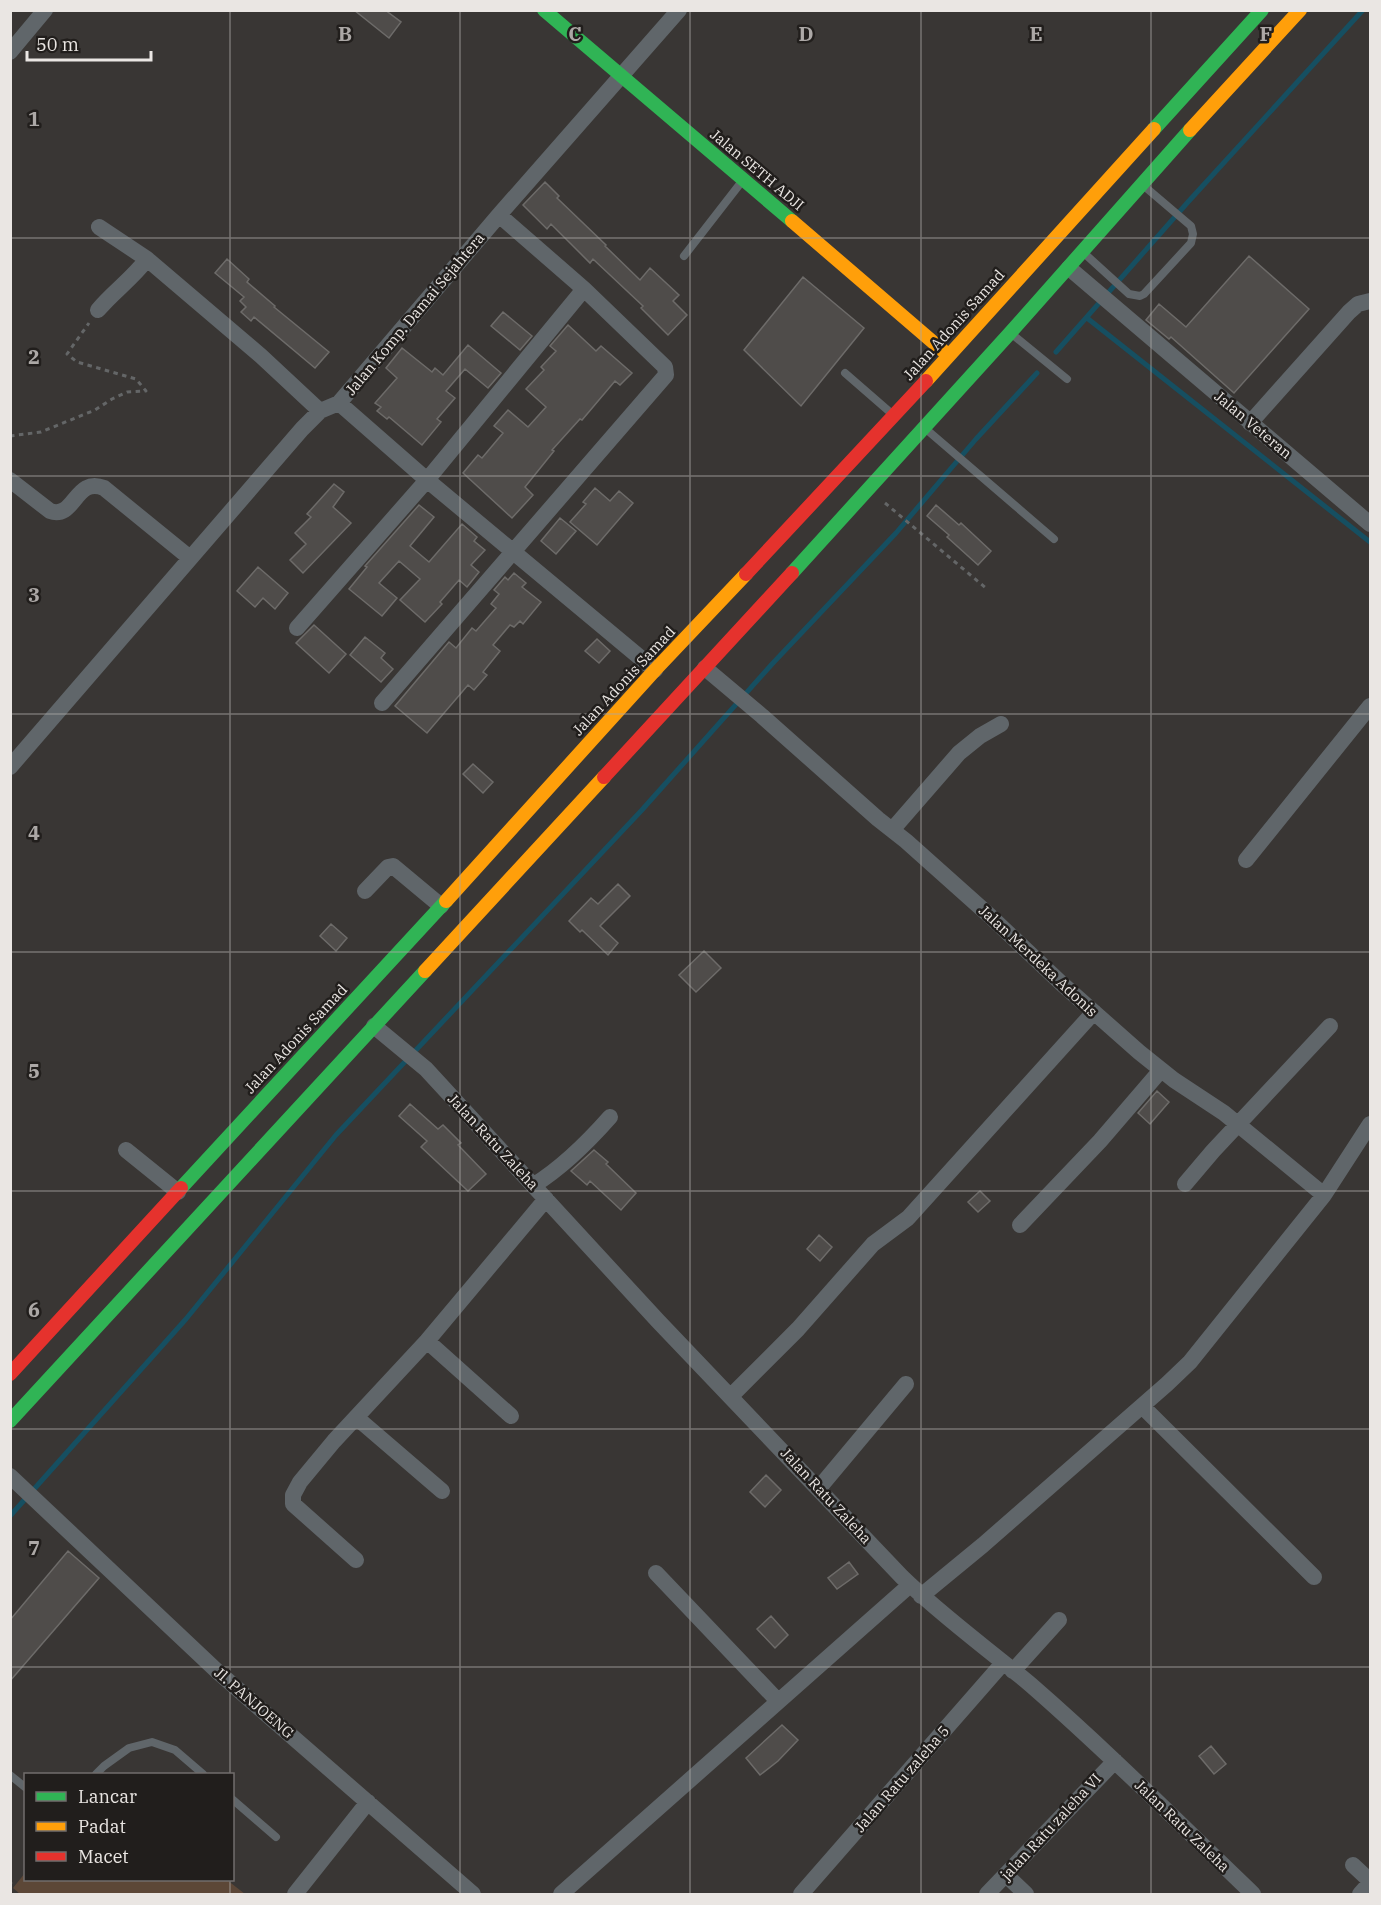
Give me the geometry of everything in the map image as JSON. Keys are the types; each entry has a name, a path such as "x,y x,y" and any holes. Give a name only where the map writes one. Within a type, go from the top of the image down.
{"main road":[{"name":"Jalan SETH ADJI","path":"544,10 948,355"},
{"name":"Jalan Adonis Samad","path":"10,1374 655,670 785,555 894,416 948,355 1130,176 1262,10"},
{"path":"10,1421 705,668 785,555 923,428 1069,268 1083,252 1130,176 1300,10"}],"street":[{"path":"10,52 45,10"},
{"name":"Jalan Komp. Damai Sejahtera","path":"655,670 513,553 339,403 499,215 679,10"},
{"path":"382,703 666,375 665,367 584,289 499,215"},
{"path":"99,227 147,259 261,356 320,411"},
{"path":"98,310 125,281 140,269 147,259"},
{"name":"Jalan Veteran","path":"1069,268 1371,524"},
{"path":"297,628 427,480 584,289"},
{"path":"1251,423 1364,302 1371,290"},
{"path":"10,767 302,429 320,411 339,403"},
{"path":"10,480 50,511 56,513 63,512 86,487 96,485 104,488 190,558"},
{"name":"Jalan Merdeka Adonis","path":"705,668 990,916 1161,1070 1224,1113 1324,1195"},
{"path":"1246,860 1371,706"},
{"path":"892,830 959,753 980,736 1001,724"},
{"path":"365,891 388,867 393,866 441,906"},
{"path":"731,1396 798,1329 873,1244 908,1218 1094,1012"},
{"name":"Jalan Ratu Zaleha","path":"374,1026 426,1069 658,1321 916,1590 1008,1667 1114,1761 1253,1894"},
{"path":"1185,1184 1330,1026"},
{"path":"1020,1225 1100,1141 1161,1070"},
{"path":"534,1185 560,1167 589,1141 610,1117"},
{"path":"561,1894 778,1701 916,1590 983,1545 1190,1362 1324,1195 1371,1124"},
{"path":"126,1150 178,1192"},
{"path":"356,1560 302,1514 293,1504 293,1495 307,1473 427,1341 546,1199"},
{"path":"427,1341 511,1416"},
{"path":"819,1488 906,1384"},
{"path":"1142,1406 1314,1577"},
{"path":"357,1418 442,1491"},
{"name":"Jl. PANJOENG","path":"16,1482 218,1672 473,1894"},
{"path":"656,1573 778,1701"},
{"name":"Jalan Ratu zaleha 5","path":"801,1894 1008,1667 1059,1620"},
{"name":"jalan Ratu zaleha VI","path":"987,1894 1114,1761"},
{"path":"295,1894 368,1802"},
{"path":"1353,1865 1369,1880 1368,1885 1360,1894"},
{"path":"1006,1875 1026,1894"}],"lane":[{"path":"1083,252 1129,294 1140,296 1183,252 1192,239 1191,226 1166,203 1130,176"},
{"path":"684,256 743,180"},
{"path":"1010,333 1067,379"},
{"path":"845,373 894,416"},
{"path":"923,428 1054,539"},
{"path":"97,1773 129,1748 152,1742 175,1750 202,1773"},
{"path":"10,1775 24,1786"},
{"path":"234,1801 276,1837"}],"path":[{"path":"10,436 41,432 95,410 127,392 146,391 136,380 77,362 67,354 98,310"},
{"path":"886,504 987,589"}],"shaded area":[{"path":"24,1874 24,1881 228,1881 245,1894 20,1894 13,1888"}],"building":[{"path":"354,10 385,10 401,22 389,38"},
{"path":"545,182 559,196 557,198 640,280 650,268 679,295 673,301 687,315 668,335 641,308 643,306 593,259 590,263 551,224 547,229 523,205"},
{"path":"1249,256 1309,309 1234,393 1171,337 1169,339 1146,320 1159,304 1186,327"},
{"path":"227,259 249,279 247,282 274,307 329,352 315,368 254,317 251,321 241,312 246,307 240,301 244,297 215,273"},
{"path":"803,277 864,328 801,406 744,350"},
{"path":"503,312 532,336 520,350 491,326"},
{"path":"568,325 596,351 601,346 632,373 620,385 615,381 582,420 580,419 552,450 554,451 525,487 533,495 512,518 463,473 478,455 482,458 503,433 494,426 508,410 528,427 546,407 526,389 544,370 541,367 556,351 550,346"},
{"path":"468,345 501,373 488,388 465,369 446,391 455,398 437,419 441,422 422,445 389,417 387,419 377,411 381,407 375,403 397,378 386,368 402,348 432,372 435,368 443,375"},
{"path":"334,484 344,492 333,507 351,523 303,573 290,560 306,544 295,533 311,517 307,514"},
{"path":"595,488 610,501 619,491 633,503 597,545 570,522 586,504 583,502"},
{"path":"419,505 434,517 410,546 429,562 462,524 477,537 474,541 485,550 471,565 479,572 467,587 459,580 440,602 442,604 425,622 400,600 420,579 399,561 379,583 397,598 382,616 349,589 367,567 365,566"},
{"path":"936,505 959,525 961,523 991,551 978,565 927,516"},
{"path":"560,518 576,531 556,554 541,541"},
{"path":"258,567 288,593 275,609 263,598 255,607 237,591"},
{"path":"514,573 526,583 522,587 541,602 523,624 520,621 514,627 510,625 493,645 500,651 483,672 487,675 474,690 468,685 427,733 395,706 449,642 456,648 472,628 476,631 496,608 491,604 499,594 494,590 505,577 508,580"},
{"path":"314,625 346,654 329,673 296,643"},
{"path":"365,637 385,653 381,658 393,669 381,682 350,655"},
{"path":"597,639 610,651 599,663 585,651"},
{"path":"473,764 493,782 483,793 463,774"},
{"path":"618,884 630,896 600,926 618,943 608,955 569,921 591,898 598,904"},
{"path":"331,924 347,938 336,951 320,936"},
{"path":"704,951 721,968 696,992 679,975"},
{"path":"1157,1091 1169,1102 1150,1124 1138,1113"},
{"path":"410,1104 438,1129 443,1125 461,1143 458,1145 486,1174 468,1191 421,1147 427,1141 399,1116"},
{"path":"594,1150 636,1193 621,1210 590,1181 587,1185 571,1171"},
{"path":"980,1191 990,1201 978,1212 968,1202"},
{"path":"819,1235 832,1247 820,1261 807,1249"},
{"path":"766,1475 781,1490 765,1507 750,1492"},
{"path":"68,1551 99,1578 10,1681 10,1620"},
{"path":"849,1562 858,1574 837,1589 828,1578"},
{"path":"771,1616 788,1635 775,1648 757,1629"},
{"path":"782,1725 798,1740 778,1761 760,1775 746,1758"},
{"path":"1211,1746 1226,1764 1214,1774 1199,1756"}],"waterway":[{"path":"1056,352 1188,202 1363,10"},
{"path":"1087,318 1370,542"},
{"path":"10,1516 186,1319 336,1135 641,811 773,663 896,533 976,439 1037,373"}],"traffic: fast":[{"path":"544,10 792,221"},
{"path":"1154,129 1262,10"},
{"path":"792,573 1190,130"},
{"path":"181,1188 446,901"},
{"path":"10,1421 425,971"}],"traffic: slow":[{"path":"1190,130 1300,10"},
{"path":"926,381 1154,129"},
{"path":"792,221 948,355"},
{"path":"446,901 655,670 746,574"},
{"path":"425,971 604,777"}],"traffic: jam":[{"path":"746,574 926,381"},
{"path":"604,777 792,573"},
{"path":"10,1374 181,1188"}]}
